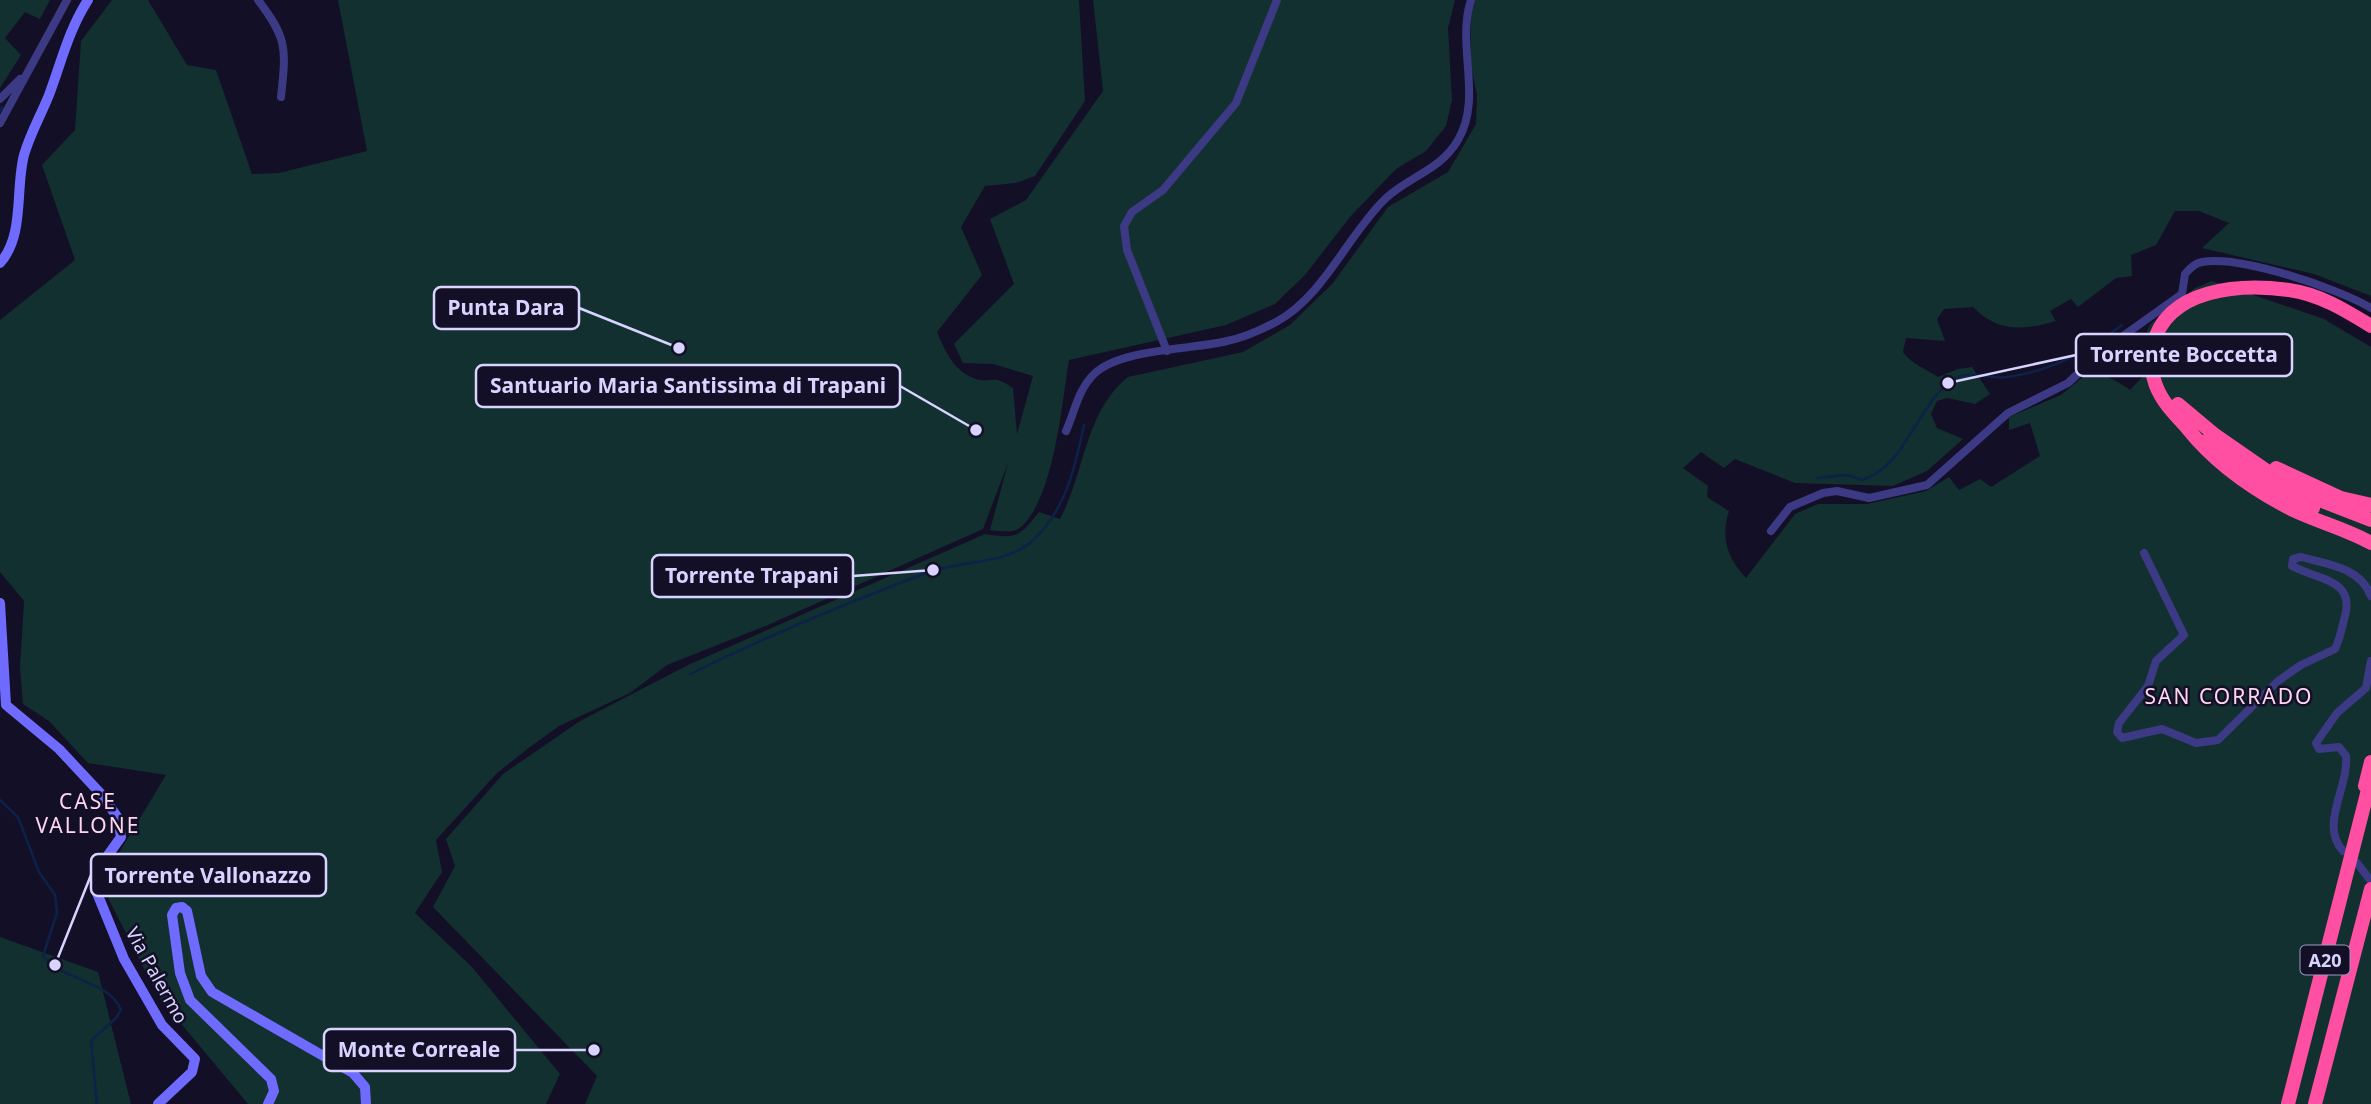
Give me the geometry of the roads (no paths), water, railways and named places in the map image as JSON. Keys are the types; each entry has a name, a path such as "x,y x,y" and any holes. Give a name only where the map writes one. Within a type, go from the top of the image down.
{"highway":[{"path":"2371,326 2329,302 2290,290 2232,289 2199,296 2181,305 2160,327 2152,348 2151,363 2158,392 2216,461 2251,486 2293,510 2371,543"},
{"path":"2371,336 2333,313 2308,304 2278,298 2218,300 2191,309 2175,320 2167,331 2160,356 2167,388 2188,415 2297,489 2371,520"},
{"path":"2188,428 2255,477 2298,501 2371,532"},
{"path":"2240,451 2341,498 2371,505"},
{"path":"2361,815 2371,762"},
{"name":"A20","path":"2288,1104 2371,778"},
{"name":"A20","path":"2315,1104 2371,889"}],"main road":[{"path":"0,263 13,243 26,149 87,0"},
{"name":"Via Palermo","path":"0,603 6,705 69,759 118,818 121,837 99,867 95,888 124,959 162,1025 196,1062 192,1072 158,1104"},
{"name":"Via Palermo","path":"268,1104 274,1087 269,1076 202,1016 187,995 173,922 176,908 182,906 187,911 201,976 212,992 353,1073 365,1087 366,1104"}],"street":[{"path":"258,0 283,38 285,57 281,97"},
{"path":"1166,350 1127,250 1124,226 1132,212 1163,190 1236,103 1277,0"},
{"path":"1066,430 1083,389 1102,368 1126,359 1166,350 1229,341 1285,316 1313,288 1386,198 1447,157 1462,131 1468,104 1464,36 1468,0"},
{"path":"0,123 65,4 79,15"},
{"path":"0,99 27,72"},
{"path":"1771,531 1790,507 1823,493 1837,491 1868,498 1927,485 2008,413 2068,383 2102,351 2182,294 2185,274 2197,263 2250,266 2332,289 2371,308"},
{"path":"2144,553 2184,635 2158,658 2148,686 2119,723 2117,732 2123,738 2162,729 2196,743 2218,740 2278,681 2301,665 2335,649 2348,596 2340,587 2292,566 2292,559 2301,557 2351,571 2363,582 2371,596"},
{"path":"2343,851 2332,837 2332,828 2345,777 2346,755 2339,747 2319,749 2316,743 2337,713 2366,688 2371,661"},
{"path":"2357,863 2371,881"}],"waterway":[{"path":"0,111 2,107"},
{"path":"1817,478 1847,475 1862,480 1877,473 1901,448 1930,403 1954,379 1966,375 2000,378 2039,370 2082,352 2122,325"},
{"path":"690,674 808,620 929,572 995,559 1019,550 1042,531 1060,504 1077,457 1084,425"},
{"path":"0,800 18,817 39,872 55,895 57,913 43,956 62,971 107,992 121,1010 91,1041 97,1104"}],"place":[{"name":"Punta Dara","path":"679,348"},
{"name":"Torrente Boccetta","path":"1948,383"},
{"name":"Santuario Maria Santissima di Trapani","path":"976,430"},
{"name":"Torrente Trapani","path":"933,570"},
{"name":"Torrente Vallonazzo","path":"55,965"},
{"name":"Monte Correale","path":"594,1050"}],"district":[{"name":"SAN CORRADO","path":"2229,696"},
{"name":"CASE VALLONE","path":"88,813"}]}
